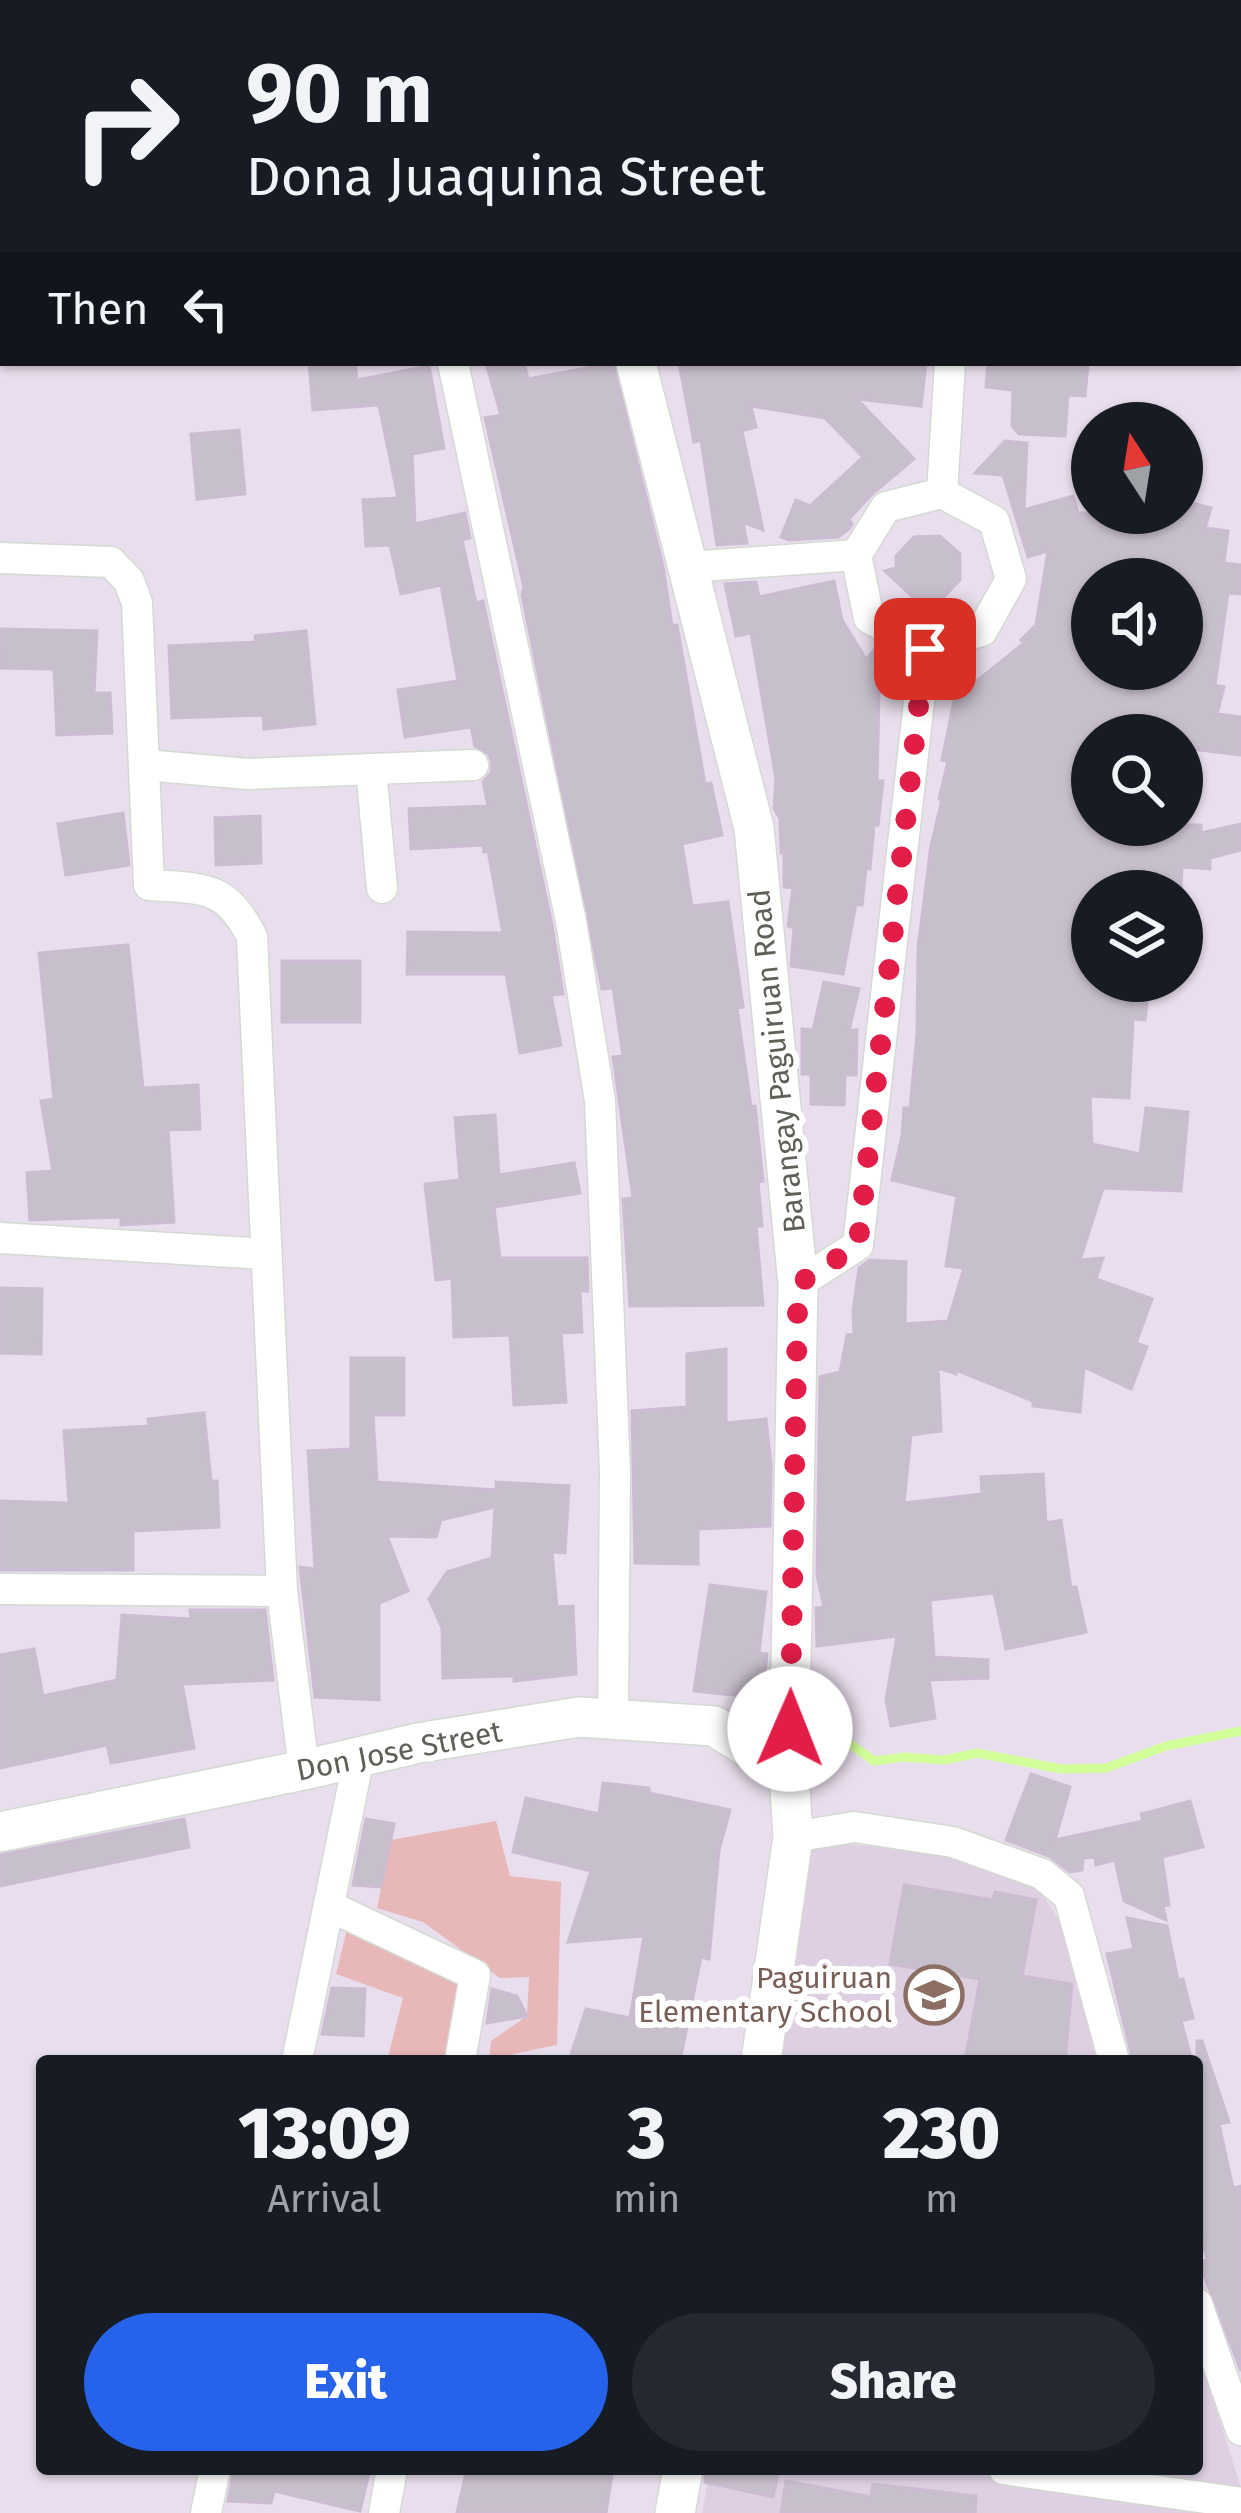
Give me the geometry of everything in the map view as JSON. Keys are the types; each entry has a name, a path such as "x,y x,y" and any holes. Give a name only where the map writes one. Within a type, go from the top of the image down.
{"street":[{"path":"454,366 571,921 600,1101 615,1471 613,1720"},
{"name":"Barangay Paguiruan Road","path":"637,366 754,828 798,1284 789,1773 793,1837 762,2055"},
{"path":"942,493 950,366"},
{"path":"942,493 994,521 1011,579 982,632 925,649 869,618 856,555 886,507 942,493"},
{"path":"688,567 856,555"},
{"path":"0,558 111,562 129,581 136,603 149,885 206,889 226,898 252,938 282,1592 304,1770"},
{"path":"798,1284 858,1245 925,649"},
{"path":"144,765 249,774 473,765"},
{"path":"371,769 382,887"},
{"path":"0,1238 266,1254"},
{"path":"0,1589 282,1592"},
{"name":"Don Jose Street","path":"0,1832 418,1743 579,1718 714,1726 789,1773"},
{"path":"298,2055 359,1757"},
{"path":"793,1837 854,1827 953,1842 1042,1874 1069,1896 1112,2055"},
{"path":"329,1906 475,1975 461,2055"},
{"path":"1203,2321 1241,2430"},
{"path":"206,2513 214,2475"},
{"path":"384,2513 391,2475"},
{"path":"675,2513 682,2475"},
{"path":"1046,2475 1241,2503"}],"shaded area":[{"path":"496,1821 510,1876 561,1882 557,2045 490,2055 491,2041 527,2016 529,1977 500,1978 423,1922 377,1908 391,1840"},
{"name":"Paguiruan Elementary School","path":"811,1841 933,1852 1015,1874 1042,1894 1065,1929 1104,2055 773,2055"},
{"path":"348,1925 465,1985 450,2055 389,2055 403,1998 336,1974"},
{"path":"1203,2368 1241,2488 1149,2475 1203,2475"},
{"path":"709,2475 997,2475 1238,2513 702,2513"}],"building":[{"path":"309,366 355,366 357,380 429,366 444,448 412,454 415,524 465,513 470,538 462,540 476,603 483,601 552,925 563,994 551,995 561,1045 520,1053 506,974 407,974 408,932 503,933 483,845 411,849 409,809 488,806 483,782 492,763 489,754 475,746 471,727 405,737 398,690 458,681 441,585 401,594 390,545 366,546 363,500 398,498 378,405 313,410"},
{"path":"525,366 528,379 614,366 663,566 672,626 677,625 705,784 711,783 722,835 682,844 692,906 728,902 743,1007 737,1008 763,1181 758,1182 762,1226 756,1226 763,1305 630,1306 623,1199 633,1198 613,1057 623,1056 613,988 602,989 524,587 485,418 501,415 487,367"},
{"path":"680,366 926,366 921,406 857,399 914,459 871,495 849,519 849,529 838,537 781,537 796,500 810,506 863,457 825,418 751,406 756,427 742,431 763,530 743,522 747,543 717,545 701,440 694,442"},
{"path":"988,366 1088,366 1085,396 1068,395 1065,436 1019,434 1012,426 1013,390 986,387"},
{"path":"239,430 245,494 197,499 191,434"},
{"path":"1005,441 1027,443 1024,510 1071,497 1071,534 1203,534 1203,506 1211,508 1205,528 1228,531 1224,563 1241,565 1241,594 1228,593 1215,685 1224,687 1217,714 1241,717 1241,755 1203,750 1203,714 1071,714 1071,846 1203,846 1203,833 1241,824 1241,850 1210,858 1210,869 1071,870 1071,1002 1147,1002 1145,1020 1133,1019 1129,1098 1090,1096 1092,1144 1140,1154 1146,1108 1188,1112 1181,1191 1103,1188 1080,1260 1103,1258 1096,1279 1152,1299 1136,1343 1147,1347 1131,1389 1084,1367 1080,1412 1033,1406 1033,1401 956,1370 956,1374 938,1368 941,1431 911,1435 904,1503 982,1494 981,1477 1043,1474 1046,1523 1061,1520 1071,1588 1076,1587 1086,1632 1006,1649 994,1593 930,1600 934,1657 988,1660 988,1678 929,1680 935,1718 891,1726 886,1700 897,1636 817,1646 816,1608 824,1607 817,1575 820,1377 840,1372 847,1335 854,1334 859,1268 870,1260 906,1262 905,1324 948,1321 964,1268 946,1266 957,1196 892,1180 904,1108 910,1108 918,948 948,761 942,760 956,691 963,692 1024,643 1021,640 1036,625 1048,551 1028,557 1003,475 975,473"},
{"path":"940,536 960,554 960,580 942,599 916,600 885,571 896,568 896,556 914,537"},
{"path":"834,581 842,620 866,659 875,649 900,672 879,694 877,781 883,781 878,825 874,825 870,869 866,868 862,905 856,904 843,974 791,966 794,928 788,926 793,888 784,887 780,819 774,808 776,779 751,633 736,636 725,584 756,582 759,597"},
{"path":"1,629 97,631 94,693 110,693 112,733 57,735 54,669 0,668"},
{"path":"306,631 315,724 264,729 263,715 172,718 169,646 256,642 255,636"},
{"path":"123,813 129,865 66,875 58,824"},
{"path":"260,816 261,863 216,865 215,818"},
{"path":"128,945 143,1088 198,1085 200,1129 168,1130 174,1222 121,1225 121,1217 30,1220 27,1173 53,1171 41,1101 54,1099 39,953"},
{"path":"282,961 360,961 360,1022 282,1022"},
{"path":"824,982 859,989 849,1030 857,1030 856,1075 845,1075 844,1105 811,1104 811,1074 802,1074 802,1029 813,1030"},
{"path":"495,1115 499,1175 574,1163 580,1193 494,1207 500,1258 587,1258 588,1291 580,1291 582,1332 561,1333 566,1402 514,1405 510,1335 454,1337 452,1278 436,1280 425,1184 460,1180 455,1118"},
{"path":"0,1288 42,1289 41,1354 0,1353"},
{"path":"726,1349 726,1423 766,1419 770,1526 698,1529 698,1564 635,1563 632,1411 687,1407 687,1354"},
{"path":"351,1358 404,1358 404,1415 373,1415 377,1482 496,1490 496,1482 569,1486 565,1553 552,1552 557,1607 573,1606 576,1674 514,1681 514,1676 443,1678 442,1628 429,1599 447,1572 492,1558 495,1507 441,1520 436,1537 387,1536 408,1591 379,1603 379,1700 315,1697 300,1567 315,1569 308,1451 351,1449"},
{"path":"204,1413 211,1481 217,1481 219,1527 133,1531 133,1570 0,1570 0,1501 69,1503 64,1431 149,1426 148,1419"},
{"path":"710,1585 766,1592 759,1653 767,1654 762,1698 694,1691"},
{"path":"190,1610 265,1610 273,1680 182,1684 194,1748 111,1763 107,1745 0,1768 0,1655 34,1649 43,1696 117,1680 122,1615 191,1619"},
{"path":"1031,1774 1070,1787 1055,1840 1143,1821 1141,1814 1190,1801 1203,1847 1162,1857 1169,1905 1163,1906 1166,1920 1124,1901 1115,1860 1096,1865 1095,1857 1083,1858 1082,1870 1070,1872 1049,1856 1006,1840"},
{"path":"603,1783 649,1788 649,1793 730,1810 719,1850 709,1959 701,1957 681,2055 571,2055 586,2009 630,2018 644,1936 568,1942 591,1871 513,1852 526,1798 599,1814"},
{"path":"184,1819 189,1847 0,1886 0,1855"},
{"path":"366,1819 394,1824 381,1887 353,1885"},
{"path":"904,1885 993,1900 995,1892 1036,1900 1022,1976 1072,1984 1066,2055 966,2055 980,1979 890,1964"},
{"path":"1127,1918 1167,1926 1178,1980 1183,1979 1193,2018 1181,2021 1190,2055 1132,2055 1107,1954 1134,1949"},
{"path":"332,1988 365,1989 363,2036 322,2034"},
{"path":"492,1989 517,1996 527,2016 487,2023"},
{"path":"1197,2041 1202,2041 1229,2122 1219,2124 1233,2188 1241,2186 1241,2371 1203,2272 1203,2261 1208,2260 1203,2245 1203,2055 1197,2055"},
{"path":"233,2475 369,2475 360,2511 274,2491 271,2503 228,2501"},
{"path":"466,2475 612,2475 606,2513 457,2513"},
{"path":"706,2475 778,2475 773,2497 705,2482"},
{"path":"786,2481 871,2497 873,2484 976,2496 975,2513 781,2513"}],"waterway":[{"path":"805,1740 835,1733 874,1761 944,1760 977,1753 1061,1769 1106,1768 1166,1746 1241,1731"}],"place":[{"name":"Paguiruan Elementary School","path":"934,1995"}],"route":[{"path":"790,1729 798,1284 858,1245 925,649"}]}
